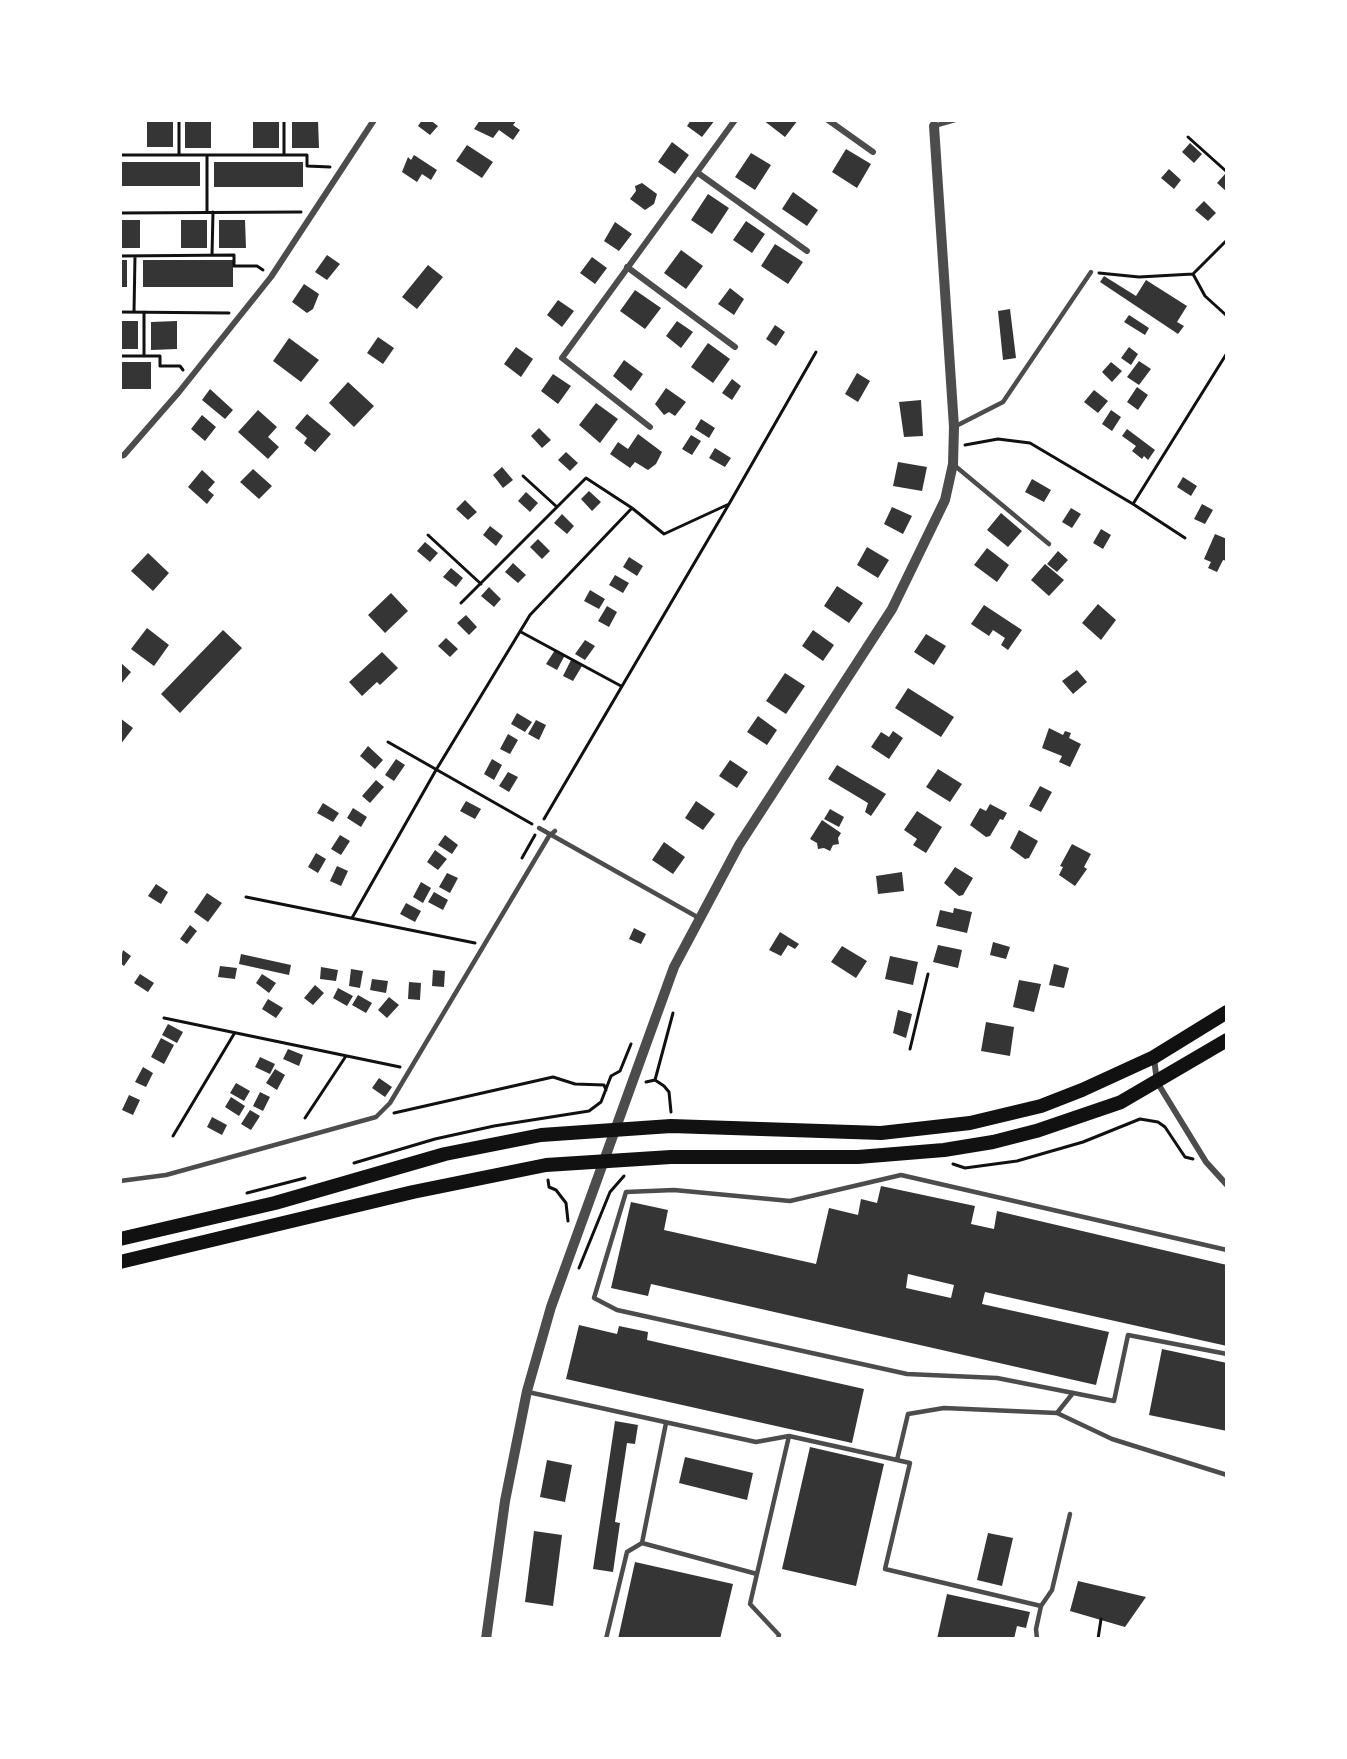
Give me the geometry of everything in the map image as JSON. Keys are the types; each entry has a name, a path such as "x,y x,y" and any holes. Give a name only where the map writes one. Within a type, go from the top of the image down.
{"main road":[{"path":"120,1239 275,1203 445,1154 541,1135 614,1128 717,1127 852,1134 944,1127 1041,1106 1154,1057 1227,1012"},
{"path":"120,1262 389,1198 546,1165 671,1157 808,1159 944,1150 1036,1131 1121,1102 1227,1040"}],"street":[{"path":"120,456 124,455 179,392 238,318 311,217 374,120"},
{"path":"650,427 561,358 698,174 735,120"},
{"path":"828,120 873,152"},
{"path":"486,1639 505,1501 527,1391 551,1307 674,967 739,845 892,609 945,500 957,467 959,425 934,126"},
{"path":"698,174 807,252"},
{"path":"627,267 735,347"},
{"path":"1154,1057 1157,1082 1206,1162 1227,1185"}],"lane":[{"path":"934,126 955,120"},
{"path":"959,425 1003,402 1091,272"},
{"path":"957,467 1049,544"},
{"path":"539,828 549,836 699,918"},
{"path":"120,1181 166,1175 376,1117 390,1104 549,836 555,831"},
{"path":"1227,1250 901,1175 790,1201 674,1190 626,1191 594,1298 617,1310 907,1374 997,1378 1114,1401 1128,1335 1227,1354"},
{"path":"527,1391 756,1442 789,1436 909,1463 885,1569 1041,1606"},
{"path":"1057,1413 1073,1393"},
{"path":"897,1460 908,1414 944,1408 1057,1413 1112,1439 1227,1475"},
{"path":"642,1543 666,1423"},
{"path":"778,1639 779,1635 750,1604 789,1436"},
{"path":"1037,1639 1036,1629 1041,1606 1052,1590 1070,1514"},
{"path":"606,1639 627,1552 642,1543 757,1574"}],"path":[{"path":"179,121 179,155"},
{"path":"284,121 284,155"},
{"path":"1188,137 1227,172"},
{"path":"120,155 307,155 306,166 322,166"},
{"path":"207,155 207,212"},
{"path":"212,255 213,212"},
{"path":"120,213 299,212 311,217"},
{"path":"1091,272 1139,277 1193,274 1227,240"},
{"path":"120,256 234,255 234,266 251,266"},
{"path":"134,312 135,256"},
{"path":"1193,274 1205,296 1227,316"},
{"path":"120,312 229,312 238,318"},
{"path":"144,312 144,356"},
{"path":"518,866 816,352"},
{"path":"1133,504 1227,352"},
{"path":"120,356 160,356 160,366 172,366"},
{"path":"957,467 963,445 959,425"},
{"path":"963,445 998,439 1030,443 1133,504 1185,538"},
{"path":"523,476 557,507"},
{"path":"461,603 586,478 632,508 664,534 729,504"},
{"path":"352,918 436,770 530,615 632,508"},
{"path":"428,535 480,584"},
{"path":"521,632 621,686"},
{"path":"388,742 539,828"},
{"path":"246,897 475,942 470,952"},
{"path":"910,1049 928,974"},
{"path":"655,1080 674,1005"},
{"path":"164,1018 404,1068"},
{"path":"173,1136 234,1034"},
{"path":"376,1117 553,1077 575,1084 604,1085 606,1090 611,1076 620,1071 632,1040"},
{"path":"305,1118 346,1056"},
{"path":"539,1119 541,1135"},
{"path":"546,1165 549,1187 556,1190 566,1203 567,1224"},
{"path":"1098,1639 1101,1619"}],"building":[{"path":"147,120 173,120 173,147 147,147"},
{"path":"185,120 211,120 211,148 185,148"},
{"path":"253,120 279,120 279,148 253,148"},
{"path":"292,120 318,120 319,148 292,148"},
{"path":"422,120 430,120 438,126 430,135 418,126"},
{"path":"480,120 517,120 513,125 520,130 513,140 499,130 493,138 474,129"},
{"path":"691,120 715,120 702,137 687,126"},
{"path":"763,120 798,120 785,137"},
{"path":"672,142 689,155 675,174 658,162"},
{"path":"1190,143 1202,154 1194,163 1182,152"},
{"path":"467,145 493,162 482,178 456,161"},
{"path":"846,149 871,164 857,188 832,172"},
{"path":"751,153 771,165 755,190 735,177"},
{"path":"414,155 437,170 431,180 422,174 417,182 402,172 408,157 411,160"},
{"path":"120,162 200,162 200,186 120,186"},
{"path":"214,162 303,162 303,187 214,187"},
{"path":"1169,169 1181,180 1174,189 1161,178"},
{"path":"1225,174 1227,176 1227,192 1217,183"},
{"path":"642,183 657,194 654,204 645,210 630,199 636,191 635,186"},
{"path":"793,192 818,210 807,226 782,209"},
{"path":"708,194 729,208 712,234 691,220"},
{"path":"1204,201 1216,213 1208,221 1195,210"},
{"path":"120,220 140,220 140,248 120,248"},
{"path":"181,220 207,220 207,248 181,248"},
{"path":"219,220 245,220 246,248 219,248"},
{"path":"746,221 765,234 752,253 733,240"},
{"path":"615,222 632,234 619,251 604,241"},
{"path":"775,244 803,262 788,284 761,266"},
{"path":"681,250 703,266 686,289 664,273"},
{"path":"327,255 340,264 327,280 315,272"},
{"path":"592,257 607,268 595,284 580,273"},
{"path":"120,260 127,260 127,287 120,287"},
{"path":"143,260 233,260 233,287 143,287"},
{"path":"428,265 443,277 417,309 402,297"},
{"path":"1104,276 1136,296 1146,280 1187,306 1177,322 1184,326 1178,334 1100,282"},
{"path":"304,284 319,294 313,309 307,313 292,302"},
{"path":"730,288 744,299 734,315 718,304"},
{"path":"635,290 661,308 645,329 620,311"},
{"path":"558,300 574,311 562,327 547,315"},
{"path":"1010,309 1016,358 1003,360 998,311"},
{"path":"1129,315 1149,328 1145,335 1124,322"},
{"path":"120,321 138,321 138,349 120,349"},
{"path":"177,321 177,349 151,350 151,322"},
{"path":"677,321 693,332 681,348 666,336"},
{"path":"775,325 785,332 776,346 766,339"},
{"path":"378,337 394,348 383,364 367,353"},
{"path":"289,338 319,360 301,382 273,361"},
{"path":"708,343 730,359 713,383 691,367"},
{"path":"516,347 533,359 521,377 504,364"},
{"path":"1129,347 1138,354 1131,365 1121,358"},
{"path":"624,360 643,374 631,391 613,376"},
{"path":"1139,361 1151,369 1139,385 1127,377"},
{"path":"120,362 151,362 151,389 120,389"},
{"path":"1111,362 1122,371 1112,382 1102,372"},
{"path":"857,373 870,381 858,402 845,394"},
{"path":"553,374 571,386 558,404 541,391"},
{"path":"732,379 741,386 732,400 722,393"},
{"path":"348,382 374,406 354,427 329,403"},
{"path":"1137,387 1148,395 1138,410 1127,402"},
{"path":"666,388 686,402 675,416 669,412 664,415 655,404"},
{"path":"210,389 233,410 225,419 202,400"},
{"path":"1094,390 1108,401 1098,413 1084,402"},
{"path":"921,400 923,436 904,437 899,402"},
{"path":"596,403 618,419 600,443 579,425"},
{"path":"258,410 277,427 268,437 279,447 268,459 238,432"},
{"path":"1111,410 1121,417 1112,431 1102,424"},
{"path":"307,414 331,434 315,452 304,443 307,438 295,428"},
{"path":"202,415 216,427 205,441 191,429"},
{"path":"701,419 715,428 709,438 695,429"},
{"path":"539,428 551,440 542,448 531,436"},
{"path":"1127,429 1155,450 1148,460 1144,456 1142,459 1132,451 1136,446 1122,436"},
{"path":"638,434 662,452 656,464 648,470 635,462 630,468 610,454 618,442 628,449"},
{"path":"691,435 701,441 692,455 682,449"},
{"path":"715,448 731,458 725,467 709,458"},
{"path":"566,452 578,463 570,471 558,460"},
{"path":"898,462 927,467 922,491 893,486"},
{"path":"502,467 513,480 503,488 493,475"},
{"path":"253,469 272,486 259,499 240,482"},
{"path":"202,470 215,482 208,490 214,495 207,504 188,487"},
{"path":"1183,477 1197,486 1191,496 1177,487"},
{"path":"1032,479 1051,490 1044,502 1025,492"},
{"path":"589,491 601,502 592,511 581,499"},
{"path":"526,492 538,503 530,512 518,501"},
{"path":"465,500 477,512 468,520 456,509"},
{"path":"1202,504 1213,510 1205,524 1194,519"},
{"path":"892,507 912,516 903,534 884,524"},
{"path":"1071,508 1081,514 1072,528 1062,522"},
{"path":"1001,513 1022,531 1008,547 987,530"},
{"path":"562,514 574,526 567,534 554,523"},
{"path":"490,526 503,536 496,546 483,535"},
{"path":"1101,529 1111,535 1103,549 1093,543"},
{"path":"1215,534 1227,539 1227,561 1223,560 1217,572 1208,568 1211,562 1204,559"},
{"path":"538,539 550,551 542,559 530,547"},
{"path":"425,542 438,553 430,562 417,551"},
{"path":"867,547 889,560 878,578 857,565"},
{"path":"987,548 1009,565 997,582 974,565"},
{"path":"1058,551 1068,560 1057,572 1047,564"},
{"path":"148,553 169,573 153,591 131,571"},
{"path":"629,557 643,566 637,576 623,567"},
{"path":"513,563 526,575 518,583 505,572"},
{"path":"1045,564 1064,580 1049,596 1031,580"},
{"path":"451,568 463,578 456,587 443,577"},
{"path":"615,575 629,583 623,593 609,585"},
{"path":"837,586 863,603 849,623 824,606"},
{"path":"489,587 501,599 494,607 481,596"},
{"path":"590,590 605,599 599,609 584,601"},
{"path":"391,593 408,611 385,633 368,615"},
{"path":"1098,604 1116,620 1101,640 1082,623"},
{"path":"984,605 1022,630 1008,650 1001,645 1005,638 993,630 989,636 971,624"},
{"path":"607,606 617,612 609,627 598,621"},
{"path":"466,615 477,627 469,635 457,623"},
{"path":"147,628 169,645 154,666 131,649"},
{"path":"223,630 242,648 180,713 161,694"},
{"path":"813,630 834,645 823,661 802,646"},
{"path":"926,634 946,646 934,665 914,652"},
{"path":"446,638 458,649 450,657 438,646"},
{"path":"585,640 595,646 585,660 575,654"},
{"path":"555,650 565,655 557,670 546,664"},
{"path":"382,652 398,668 380,685 377,682 362,696 349,682"},
{"path":"571,660 582,666 573,681 563,676"},
{"path":"120,662 131,672 120,685"},
{"path":"1077,670 1087,682 1073,694 1062,681"},
{"path":"785,673 805,686 786,714 766,701"},
{"path":"908,688 954,717 941,737 895,708"},
{"path":"517,713 532,722 525,732 511,724"},
{"path":"758,716 777,730 767,745 747,732"},
{"path":"120,718 133,728 120,745"},
{"path":"536,720 546,725 539,740 528,734"},
{"path":"1049,728 1063,735 1065,731 1071,733 1069,738 1081,744 1070,767 1059,762 1062,756 1042,748"},
{"path":"893,731 903,738 889,759 871,747 881,732 889,737"},
{"path":"508,734 518,740 510,754 500,749"},
{"path":"368,746 383,760 375,769 360,756"},
{"path":"396,759 405,765 394,781 385,775"},
{"path":"492,759 502,765 494,780 484,774"},
{"path":"730,760 748,772 737,788 719,776"},
{"path":"837,765 886,794 871,816 865,812 868,803 828,779"},
{"path":"938,769 962,784 950,802 926,787"},
{"path":"508,772 518,777 509,792 499,786"},
{"path":"376,780 384,787 370,803 362,796"},
{"path":"1040,786 1052,792 1041,812 1029,806"},
{"path":"466,801 481,809 475,819 460,811"},
{"path":"696,801 715,814 703,830 685,818"},
{"path":"323,803 339,813 333,822 317,813"},
{"path":"990,804 1007,813 1003,820 1000,819 990,836 986,837 970,825 980,808 986,811"},
{"path":"353,808 367,817 361,827 347,818"},
{"path":"830,809 844,817 839,827 824,819"},
{"path":"917,811 942,827 926,853 913,845 917,839 904,830"},
{"path":"822,820 841,833 838,838 839,844 833,845 830,851 824,848 818,849 817,843 810,839"},
{"path":"1019,830 1038,841 1029,858 1025,859 1010,848"},
{"path":"340,835 350,841 341,855 331,849"},
{"path":"445,835 458,845 452,854 438,845"},
{"path":"664,842 685,857 673,874 652,860"},
{"path":"1072,844 1091,854 1084,867 1087,869 1075,886 1059,875 1063,867 1060,866"},
{"path":"435,850 447,859 438,870 427,862"},
{"path":"316,853 326,859 318,873 308,867"},
{"path":"337,866 348,871 341,886 330,881"},
{"path":"955,867 973,878 963,895 959,896 944,883"},
{"path":"902,872 904,891 878,894 876,876"},
{"path":"447,873 458,878 450,893 439,887"},
{"path":"421,882 431,888 423,903 413,897"},
{"path":"156,884 168,892 161,904 148,896"},
{"path":"434,892 448,900 443,910 428,902"},
{"path":"207,893 222,903 208,922 194,912"},
{"path":"406,903 421,911 415,922 400,914"},
{"path":"954,908 972,912 967,933 936,926 940,910 953,913"},
{"path":"190,925 197,931 187,944 180,939"},
{"path":"634,928 646,934 641,944 629,939"},
{"path":"780,932 799,944 795,949 788,945 781,956 769,950"},
{"path":"993,942 1010,947 1006,959 990,955"},
{"path":"938,945 962,950 958,968 933,962"},
{"path":"842,946 867,961 856,978 831,962"},
{"path":"123,950 131,956 124,966 120,963"},
{"path":"241,954 291,965 289,975 239,964"},
{"path":"890,956 918,962 913,985 885,979"},
{"path":"1054,964 1069,968 1064,988 1049,985"},
{"path":"220,966 237,968 235,979 218,977"},
{"path":"321,967 338,970 336,981 320,979"},
{"path":"351,969 363,971 360,988 349,986"},
{"path":"433,970 445,971 444,987 432,986"},
{"path":"140,974 154,983 148,992 134,983"},
{"path":"262,974 276,983 269,993 256,983"},
{"path":"372,979 388,981 386,993 370,990"},
{"path":"1019,980 1041,984 1034,1012 1013,1007"},
{"path":"409,982 421,983 420,1000 408,999"},
{"path":"315,985 324,993 313,1005 304,998"},
{"path":"338,988 353,996 347,1006 333,998"},
{"path":"358,995 372,1003 366,1013 352,1005"},
{"path":"389,997 399,1005 387,1018 378,1010"},
{"path":"268,999 283,1008 276,1018 262,1009"},
{"path":"898,1010 912,1014 906,1038 893,1033"},
{"path":"986,1022 1014,1027 1010,1056 981,1051"},
{"path":"168,1024 183,1032 177,1043 162,1035"},
{"path":"161,1038 174,1045 164,1064 151,1057"},
{"path":"288,1049 303,1055 299,1066 283,1059"},
{"path":"260,1057 275,1064 270,1074 255,1067"},
{"path":"143,1067 153,1073 146,1087 135,1082"},
{"path":"275,1069 285,1075 277,1090 266,1083"},
{"path":"379,1078 392,1087 385,1097 372,1088"},
{"path":"236,1083 250,1091 244,1101 230,1093"},
{"path":"260,1092 270,1097 263,1111 253,1106"},
{"path":"129,1095 140,1100 133,1115 122,1110"},
{"path":"231,1097 245,1106 239,1116 225,1107"},
{"path":"250,1110 260,1116 251,1130 241,1124"},
{"path":"212,1117 227,1125 222,1135 207,1127"},
{"path":"881,1186 975,1206 971,1224 994,1229 997,1211 1227,1265 1227,1346 985,1292 982,1304 1109,1332 1096,1385 651,1284 648,1296 611,1288 631,1202 668,1210 664,1230 816,1264 829,1208 858,1215 861,1199 877,1203","holes":["908,1274 954,1285 951,1298 906,1288"]},
{"path":"579,1325 617,1334 619,1326 648,1332 647,1340 864,1389 852,1443 566,1379"},
{"path":"1162,1349 1227,1363 1227,1431 1149,1415"},
{"path":"615,1421 638,1425 635,1444 627,1443 615,1522 620,1523 613,1572 593,1569"},
{"path":"810,1447 884,1464 856,1586 782,1569"},
{"path":"685,1457 753,1473 747,1500 679,1483"},
{"path":"547,1460 572,1465 565,1502 540,1497"},
{"path":"534,1531 562,1535 553,1606 525,1602"},
{"path":"988,1533 1013,1538 1002,1586 977,1580"},
{"path":"635,1562 733,1584 720,1639 618,1639"},
{"path":"1078,1581 1146,1597 1125,1627 1070,1611"},
{"path":"947,1594 1030,1612 1026,1628 1017,1626 1014,1639 937,1639"}]}
